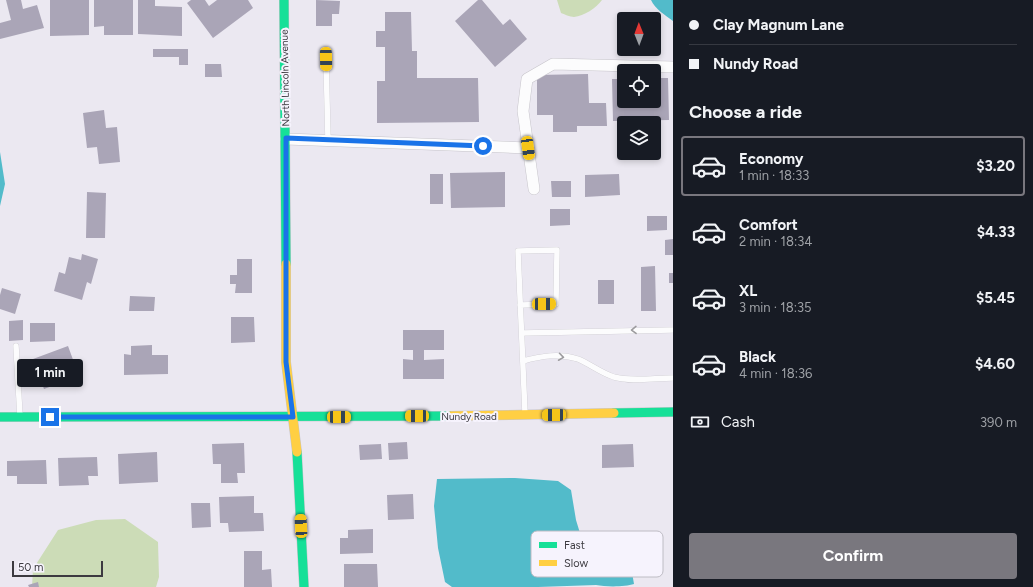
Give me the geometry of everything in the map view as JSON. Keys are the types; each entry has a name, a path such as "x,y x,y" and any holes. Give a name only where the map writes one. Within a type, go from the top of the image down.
{"street":[{"name":"North Lincoln Avenue","path":"284,0 286,138 286,362 297,449 304,587"},
{"path":"534,189 523,111 527,79 554,64 671,67"},
{"path":"286,138 528,148"},
{"name":"Nundy Road","path":"0,417 293,417 673,412"}],"lane":[{"path":"326,59 328,140"},
{"path":"520,305 556,304 557,250 518,251 520,305 522,333 525,415"},
{"path":"522,333 673,330"},
{"path":"16,346 20,417"},
{"path":"523,361 544,356 557,356 578,360 613,377 625,379 673,378"}],"green space":[{"path":"557,0 602,0 590,11 574,17 561,13"},
{"path":"125,519 158,542 159,577 156,587 32,587 33,569 58,530 96,520"}],"water":[{"path":"651,0 673,0 673,21 658,9"},
{"path":"0,152 5,184 0,206"},
{"path":"515,478 558,481 571,490 579,531 531,531 531,577 633,577 634,584 626,586 452,587 445,582 438,548 434,506 437,479"}],"building":[{"path":"6,0 21,0 23,9 37,5 44,28 0,39 0,23 11,20"},
{"path":"50,0 89,0 89,35 50,36"},
{"path":"94,0 133,0 133,35 104,35 104,26 94,27"},
{"path":"138,0 155,0 155,6 182,7 182,36 138,34"},
{"path":"191,0 205,0 209,6 217,0 248,0 253,8 213,38 187,3"},
{"path":"316,0 340,1 339,14 332,14 332,26 316,26"},
{"path":"478,0 482,0 503,25 510,19 527,39 495,67 455,21"},
{"path":"385,12 411,12 412,51 417,51 417,78 478,78 479,122 377,123 377,81 385,81 385,47 376,47 376,31 385,31"},
{"path":"153,49 188,49 188,65 179,65 179,57 153,57"},
{"path":"205,64 221,64 222,77 205,77"},
{"path":"588,74 589,103 606,103 607,126 577,126 577,132 553,132 553,115 537,115 537,75"},
{"path":"661,78 668,78 669,120 661,120 661,116 617,116 617,121 613,121 612,79 617,79 617,108 661,108"},
{"path":"104,110 106,128 117,127 120,162 99,164 97,147 87,148 83,113"},
{"path":"505,172 505,207 451,208 450,173"},
{"path":"430,174 443,174 443,204 430,204"},
{"path":"619,174 620,195 585,197 585,175"},
{"path":"551,181 571,181 571,197 552,197"},
{"path":"87,192 106,193 105,238 86,238"},
{"path":"550,209 570,209 570,225 550,226"},
{"path":"647,216 667,216 667,230 647,231"},
{"path":"673,239 673,255 665,255 665,240"},
{"path":"82,254 98,259 91,284 87,282 82,300 54,291 59,272 65,274 69,257 81,260"},
{"path":"237,259 252,259 252,293 235,293 236,284 230,284 230,275 237,275"},
{"path":"655,266 656,311 641,311 641,267"},
{"path":"669,273 673,273 673,283 669,283"},
{"path":"598,280 614,280 614,304 598,304"},
{"path":"2,288 21,294 15,314 0,309 0,295"},
{"path":"130,296 155,297 154,311 129,311"},
{"path":"231,317 254,317 255,342 231,343"},
{"path":"23,320 23,340 9,341 9,321"},
{"path":"30,323 55,323 55,341 30,342"},
{"path":"403,330 444,330 444,350 424,350 424,360 444,359 444,379 403,379 403,359 413,360 413,350 403,350"},
{"path":"152,345 152,355 168,355 168,374 124,375 124,354 131,355 131,346"},
{"path":"68,346 79,376 44,389 33,359"},
{"path":"407,442 408,459 389,460 388,443"},
{"path":"244,443 245,473 237,473 238,483 221,483 221,464 213,464 212,444"},
{"path":"381,444 382,459 360,460 359,445"},
{"path":"633,444 634,467 602,468 602,445"},
{"path":"157,452 158,482 119,484 118,454"},
{"path":"97,457 98,476 88,476 89,485 59,486 58,458"},
{"path":"46,460 47,484 17,484 17,476 7,476 7,461"},
{"path":"413,494 414,519 388,520 387,495"},
{"path":"254,496 254,513 263,513 264,531 229,532 228,523 220,523 219,497"},
{"path":"191,503 210,503 211,527 192,528"},
{"path":"373,529 373,553 340,554 340,538 348,538 348,530"},
{"path":"244,551 262,551 262,570 271,569 272,587 244,587"},
{"path":"344,564 377,564 378,587 344,587"},
{"path":"38,582 39,587 29,587 28,585"}],"traffic: fast":[{"path":"284,0 286,264"},
{"path":"614,413 673,412"},
{"path":"0,417 449,416"},
{"path":"297,452 304,587"}],"traffic: slow":[{"path":"286,264 286,362 297,452"},
{"path":"449,416 614,413"}],"route":[{"path":"50,417 293,417 286,362 286,138 483,146"}]}
